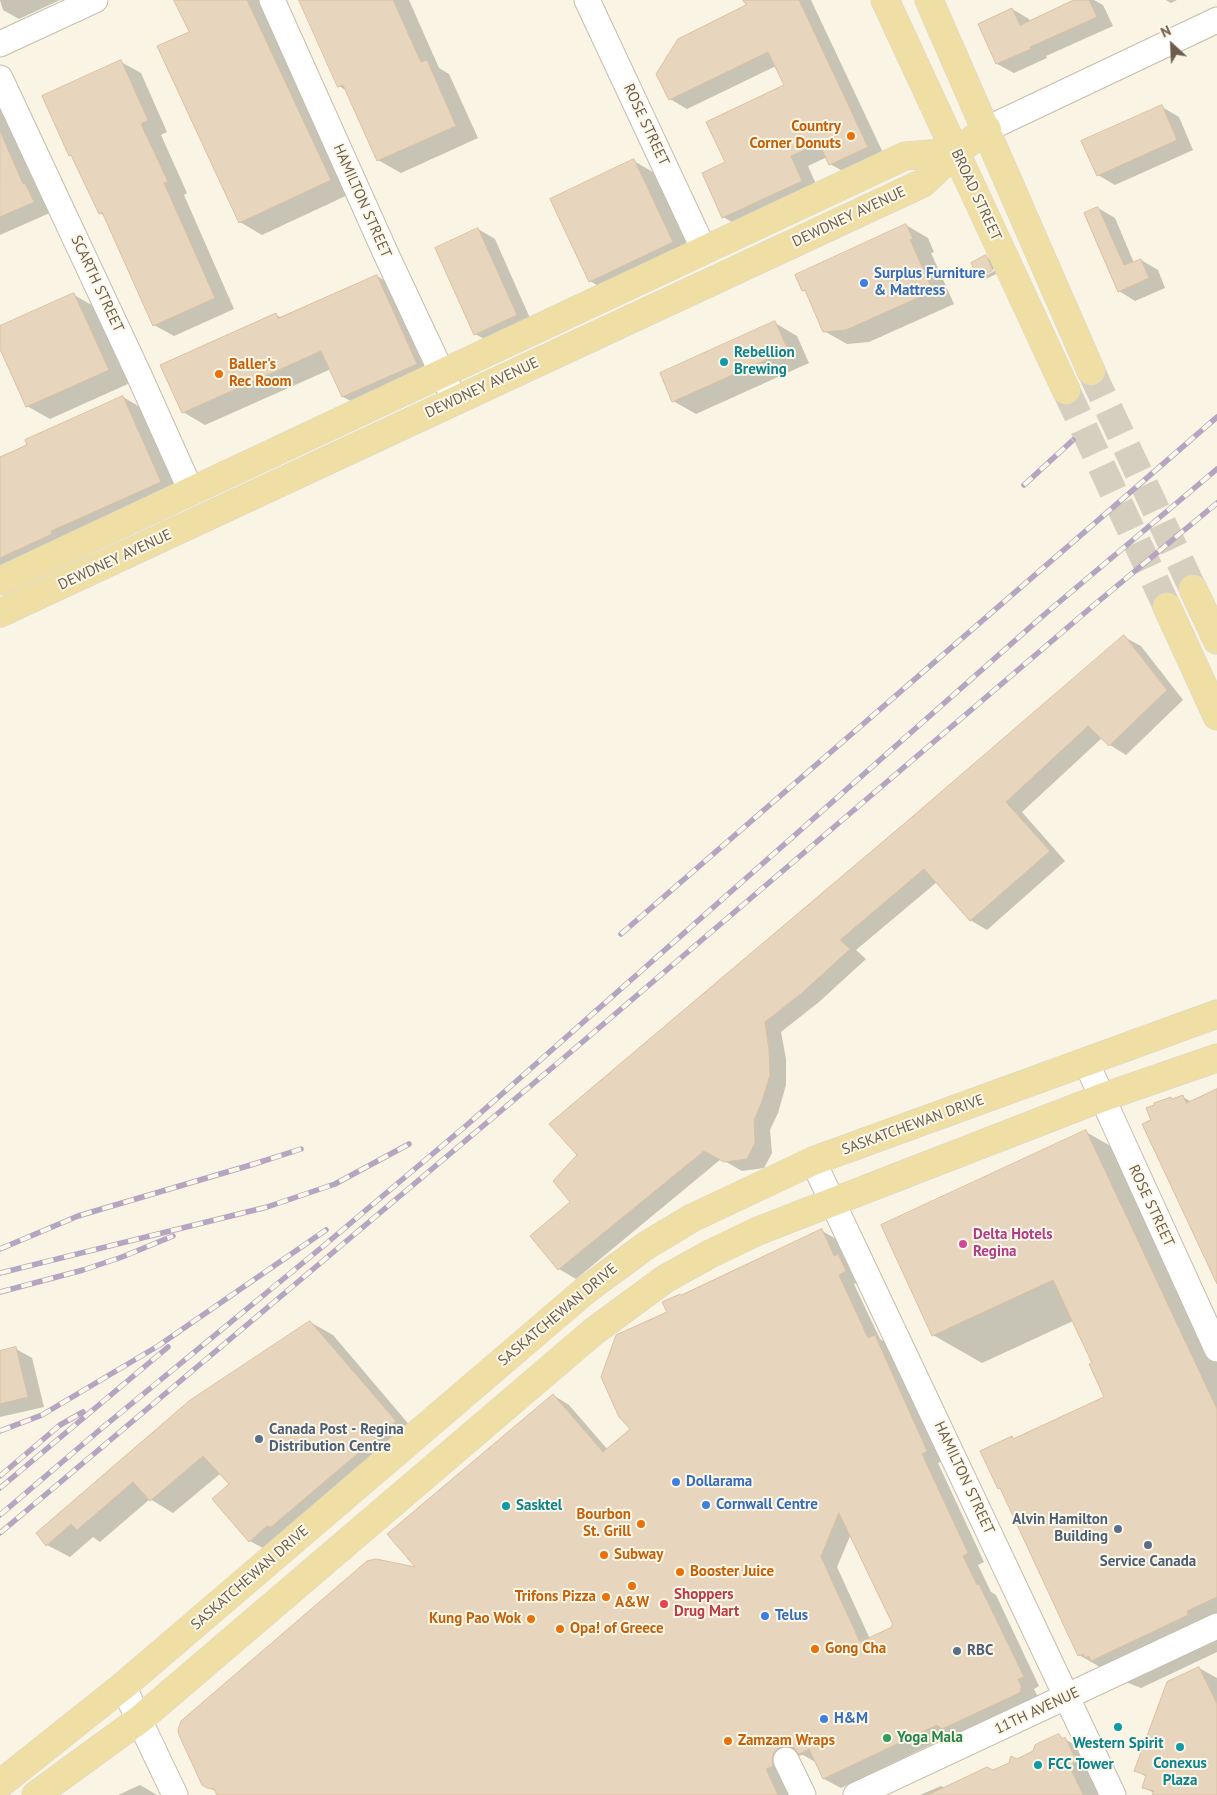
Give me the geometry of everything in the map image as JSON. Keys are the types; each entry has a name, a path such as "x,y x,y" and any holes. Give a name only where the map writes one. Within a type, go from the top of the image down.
{"main road":[{"name":"BROAD STREET","path":"885,0 1066,390"},
{"path":"929,0 1091,371"},
{"name":"DEWDNEY AVENUE","path":"0,614 923,183 956,152 986,129"},
{"name":"DEWDNEY AVENUE","path":"0,581 905,156 956,152"},
{"path":"1193,589 1217,640"},
{"path":"1167,607 1217,716"},
{"name":"SASKATCHEWAN DRIVE","path":"0,1784 124,1686 587,1289 647,1245 692,1218 813,1162 1217,1014"},
{"path":"36,1795 139,1720 593,1332 665,1279 710,1254 758,1231 832,1201 1101,1098 1217,1058"}],"street":[{"path":"0,44 95,0"},
{"name":"HAMILTON STREET","path":"272,0 386,254 455,401"},
{"name":"ROSE STREET","path":"587,0 704,250"},
{"name":"DEWDNEY AVENUE","path":"986,129 1217,20"},
{"name":"SCARTH STREET","path":"0,78 191,491"},
{"name":"ROSE STREET","path":"1086,1062 1217,1348"},
{"name":"HAMILTON STREET","path":"813,1162 1113,1795"},
{"name":"11TH AVENUE","path":"856,1795 1217,1626"},
{"path":"124,1686 175,1795"},
{"path":"786,1760 803,1795"}],"building":[{"path":"174,0 247,0 331,180 239,223 157,46 189,32"},
{"path":"299,0 393,0 421,62 427,60 456,126 377,161 343,85 338,87"},
{"path":"743,0 799,0 868,147 829,165 819,143 791,156 802,181 722,218 702,173 725,162 706,122 784,85 768,52 669,100 656,74 678,39 746,5"},
{"path":"1074,0 1089,0 1097,17 996,64 978,24 1012,8 1020,25"},
{"path":"121,60 148,120 141,124 168,182 164,183 215,298 153,326 102,212 99,214 71,155 69,156 42,96"},
{"path":"1162,105 1177,140 1097,176 1081,141"},
{"path":"0,131 23,184 25,183 34,202 0,217"},
{"path":"634,159 673,242 589,282 550,199"},
{"path":"1098,207 1124,265 1141,259 1149,278 1118,292 1084,213"},
{"name":"Surplus Furniture & Mattress","path":"906,224 913,239 910,240 933,291 846,330 823,332 805,290 802,291 795,275"},
{"path":"478,228 517,315 474,335 435,248"},
{"path":"986,255 993,270 978,278 971,263"},
{"path":"377,275 417,364 342,397 321,351 182,413 160,365 276,313 278,318"},
{"path":"74,293 109,370 26,407 0,349 0,326"},
{"name":"Rebellion Brewing","path":"775,321 788,350 672,402 660,373"},
{"path":"123,396 161,482 51,531 52,534 0,558 0,457 27,445 25,440"},
{"path":"1124,635 1167,690 1109,746 1088,726 1006,802 1050,851 970,921 924,869 840,940 850,949 802,993 765,1022 770,1075 754,1120 755,1143 747,1159 724,1162 704,1151 558,1270 530,1236 570,1202 553,1181 577,1155 549,1124"},
{"path":"1217,1089 1217,1284 1142,1124 1151,1120 1146,1108 1154,1105 1154,1103 1183,1095 1186,1103"},
{"path":"1086,1130 1217,1409 1217,1597 1187,1611 1188,1615 1091,1661 1089,1656 1085,1658 1083,1654 1078,1656 1000,1488 998,1489 980,1451 1012,1436 1013,1439 1104,1397 1089,1364 1092,1363 1053,1280 932,1336 881,1225"},
{"name":"Cornwall Centre","path":"822,1229 834,1256 838,1254 846,1271 839,1275 868,1338 875,1335 927,1451 922,1454 968,1553 963,1556 977,1585 979,1584 1024,1677 1018,1679 1022,1688 1020,1689 1021,1692 942,1729 937,1725 823,1779 809,1749 799,1754 794,1748 780,1747 774,1752 773,1766 766,1769 778,1795 217,1795 214,1789 202,1785 179,1735 178,1730 181,1721 367,1561 376,1559 415,1567 387,1534 553,1394 603,1452 630,1429 619,1417 601,1377 616,1335 667,1312 662,1302 681,1295","holes":["839,1513 893,1625 860,1642 821,1557"]},
{"name":"Canada Post - Regina Distribution Centre","path":"310,1321 396,1421 271,1527 267,1526 249,1542 212,1499 229,1484 203,1456 150,1501 133,1482 77,1530 71,1524 46,1546 36,1533 189,1401"},
{"path":"16,1347 28,1397 0,1404 0,1351"},
{"name":"Conexus Plaza","path":"1199,1667 1217,1704 1217,1795 1152,1795 1154,1791 1142,1788 1146,1775 1134,1771 1167,1682"},
{"name":"FCC Tower","path":"1059,1734 1062,1739 1065,1737 1075,1758 1071,1769 1083,1795 928,1795 987,1767 993,1770 1009,1763 1011,1756 1017,1759 1033,1751 1035,1745"}],"tunnel":[{"path":"1091,371 1193,589"},
{"path":"1066,390 1167,607"}],"railway":[{"path":"621,934 1217,417"},
{"path":"1024,485 1073,440"},
{"path":"0,1515 468,1124 1045,614 1217,469"},
{"path":"0,1533 566,1056 1094,605 1217,503"},
{"path":"0,1273 267,1207 335,1184 409,1144"},
{"path":"0,1249 78,1216 301,1149"},
{"path":"0,1431 42,1415 158,1346 326,1230"},
{"path":"0,1292 83,1270 122,1257 173,1236"},
{"path":"0,1488 168,1347"},
{"path":"0,1476 60,1425 83,1412"}],"place":[{"name":"Country Corner Donuts","path":"851,136"},
{"name":"Surplus Furniture & Mattress","path":"864,283"},
{"name":"Rebellion Brewing","path":"724,362"},
{"name":"Baller's Rec Room","path":"219,374"},
{"name":"Delta Hotels Regina","path":"963,1244"},
{"name":"Canada Post - Regina Distribution Centre","path":"259,1439"},
{"name":"Dollarama","path":"676,1482"},
{"name":"Cornwall Centre","path":"706,1505"},
{"name":"Sasktel","path":"506,1506"},
{"name":"Bourbon St. Grill","path":"641,1524"},
{"name":"Alvin Hamilton Building","path":"1118,1529"},
{"name":"Service Canada","path":"1148,1545"},
{"name":"Subway","path":"604,1555"},
{"name":"Booster Juice","path":"680,1572"},
{"name":"A&W","path":"632,1586"},
{"name":"Trifons Pizza","path":"606,1597"},
{"name":"Shoppers Drug Mart","path":"664,1604"},
{"name":"Telus","path":"765,1616"},
{"name":"Kung Pao Wok","path":"531,1619"},
{"name":"Opa! of Greece","path":"560,1629"},
{"name":"Gong Cha","path":"815,1649"},
{"name":"RBC","path":"957,1651"},
{"name":"H&M","path":"824,1719"},
{"name":"Western Spirit","path":"1118,1727"},
{"name":"Yoga Mala","path":"887,1738"},
{"name":"Zamzam Wraps","path":"728,1741"},
{"name":"Conexus Plaza","path":"1180,1747"},
{"name":"FCC Tower","path":"1038,1765"}]}
